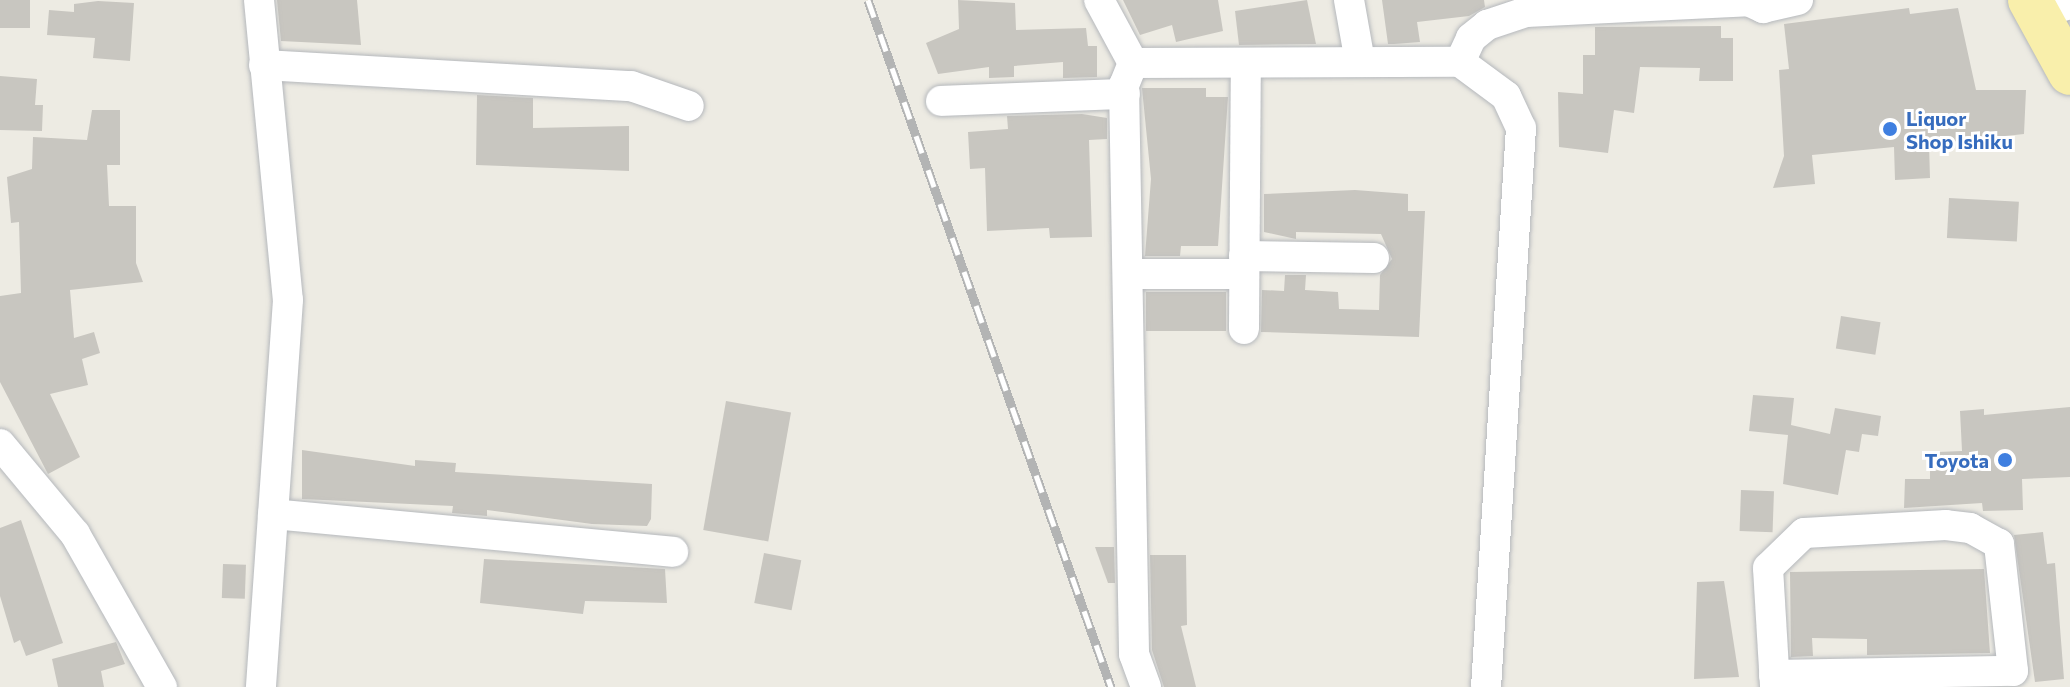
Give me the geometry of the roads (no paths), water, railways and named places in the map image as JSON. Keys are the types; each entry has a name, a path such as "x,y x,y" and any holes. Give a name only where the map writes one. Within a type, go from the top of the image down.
{"main road":[{"path":"2046,6 2070,73"}],"street":[{"path":"259,0 288,300 261,687"},
{"path":"1099,0 1133,63 1125,94 1131,274 1134,654 1146,687"},
{"path":"1349,0 1360,62"},
{"path":"1460,62 1471,38 1487,25 1525,6 1748,1 1763,8 1798,0"},
{"path":"1133,63 1460,62 1506,96 1522,142 1486,687"},
{"path":"1244,329 1246,63"},
{"path":"264,65 631,86 689,106"},
{"path":"941,101 1125,94"},
{"path":"1131,274 1374,258"},
{"path":"0,444 75,534 162,687"},
{"path":"273,514 673,552"},
{"path":"1946,525 1970,528 1999,544 2013,671 1898,680 1774,681 1768,568 1804,533 1946,525"}],"railway":[{"path":"868,0 1111,687"}],"place":[{"name":"Liquor Shop Ishiku","path":"1890,129"},
{"name":"Toyota","path":"2005,460"}]}
